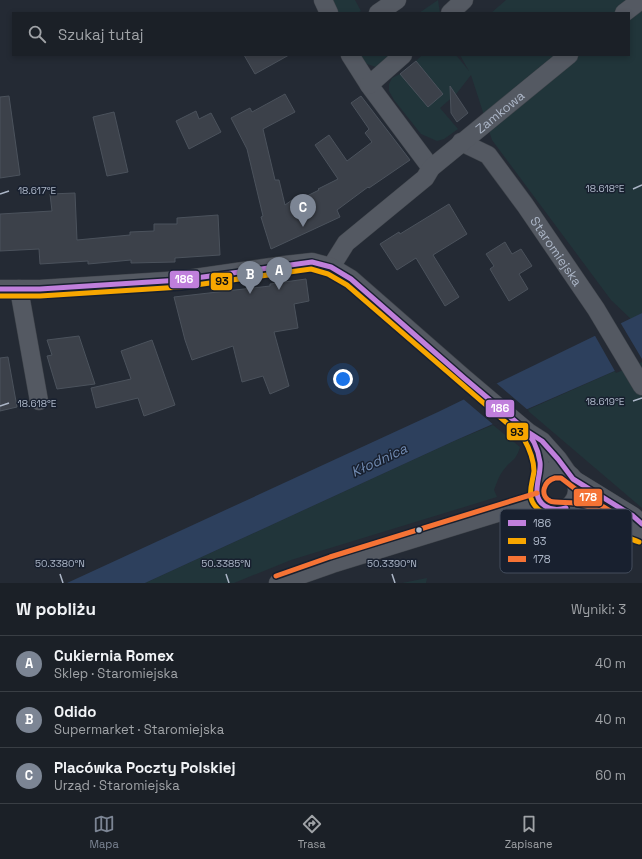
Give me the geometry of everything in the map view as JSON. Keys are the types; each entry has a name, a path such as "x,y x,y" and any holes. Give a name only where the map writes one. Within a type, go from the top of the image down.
{"street":[{"path":"323,0 329,12"},
{"path":"379,12 397,0"},
{"path":"451,12 464,0"},
{"path":"625,12 641,0"},
{"path":"351,56 369,85 431,168"},
{"path":"369,85 401,56"},
{"name":"Zamkowa","path":"331,267 346,243 425,178 431,168 461,142 568,56"},
{"name":"Staromiejska","path":"461,142 488,155 525,205 606,325 639,381"},
{"path":"0,289 40,289 181,280 312,262 331,267 351,279 528,432 542,441 558,459 576,484 576,495 570,505 566,508"},
{"path":"19,289 39,401"},
{"path":"528,432 536,446 541,469 537,491 539,500 542,504 551,509"},
{"path":"539,480 548,472 563,471 622,509"},
{"path":"510,509 539,500"},
{"path":"561,509 569,509"},
{"path":"278,583 332,564 500,512"},
{"path":"632,515 642,524"},
{"path":"632,532 642,536"}],"green space":[{"path":"330,0 355,0 361,11 359,12 336,12"},
{"path":"438,0 440,12 420,12"},
{"path":"506,0 642,0 642,313 631,319 611,300 492,140 471,75 457,93 440,108 458,129 444,139 437,141 421,134 394,100 389,91 389,84 392,78 400,74 443,94 416,61 421,56 457,56 469,71 461,56 630,56 630,12 492,12"},
{"path":"359,56 393,56 376,67 364,63"},
{"path":"642,359 642,508 527,410"},
{"path":"493,425 520,447 516,457 504,469 499,478 494,490 497,497 291,560 234,583 145,583 454,441"},
{"path":"427,578 426,583 402,583"}],"water":[{"name":"Kłodnica","path":"642,313 642,359 454,441 145,583 67,583 438,412"}],"pier":[{"path":"620,322 642,359 642,362 616,373 594,334"},
{"path":"495,382 529,411 495,426 462,398"}],"building":[{"path":"245,56 287,56 255,74"},
{"path":"416,61 443,94 428,107 400,74"},
{"path":"450,86 468,113 457,122 451,113"},
{"path":"285,94 295,112 263,129 275,180 279,180 285,205 292,200 293,203 338,179 315,145 329,135 347,161 372,142 365,133 369,129 351,103 361,96 410,160 369,188 368,187 337,210 340,217 271,249 261,217 263,216 247,149 231,118 250,108 252,112"},
{"path":"9,96 20,175 0,178 0,97"},
{"path":"196,111 199,119 211,113 221,132 189,149 176,121"},
{"path":"114,112 128,172 107,176 93,117"},
{"path":"75,193 77,240 130,235 130,232 154,231 154,224 177,224 177,218 218,215 220,255 175,258 175,262 131,263 131,260 88,264 88,261 40,264 39,249 0,251 0,214 52,211 50,194"},
{"path":"449,204 467,234 433,255 459,297 445,306 416,258 397,270 380,244 399,232 400,234"},
{"path":"505,242 512,254 521,249 532,266 519,274 528,289 509,301 490,269 494,266 486,254"},
{"path":"306,279 309,301 294,304 298,328 274,332 289,386 270,394 263,376 242,382 233,346 192,360 185,340 174,297 270,286 270,284"},
{"path":"79,336 95,384 57,389 47,356 52,355 47,340"},
{"path":"152,340 175,405 144,416 138,398 96,408 91,388 131,379 121,351"},
{"path":"8,357 17,407 0,411 0,358"}],"transit line":[{"name":"186","path":"0,289 40,289 181,280 312,262 331,267 351,279 464,378 528,432 542,441 573,479 622,509"},
{"name":"93","path":"0,296 40,296 181,287 311,269 328,274 347,285 523,437 533,462 534,471 530,491 533,503 538,509"},
{"name":"186","path":"522,426 532,438 539,457 540,468 537,491 540,502 552,509 566,508"},
{"name":"178","path":"555,478 561,478 578,491 607,509"},
{"name":"178","path":"555,478 548,482 544,488 545,495 550,501 575,503 595,509"},
{"name":"178","path":"276,576 330,557 537,493"},
{"name":"186","path":"632,515 642,524"},
{"name":"93","path":"632,539 639,542"}],"place":[{"name":"Placówka Poczty Polskiej","path":"303,227"},
{"name":"Cukiernia Romex","path":"279,290"},
{"name":"Odido","path":"250,294"}]}
